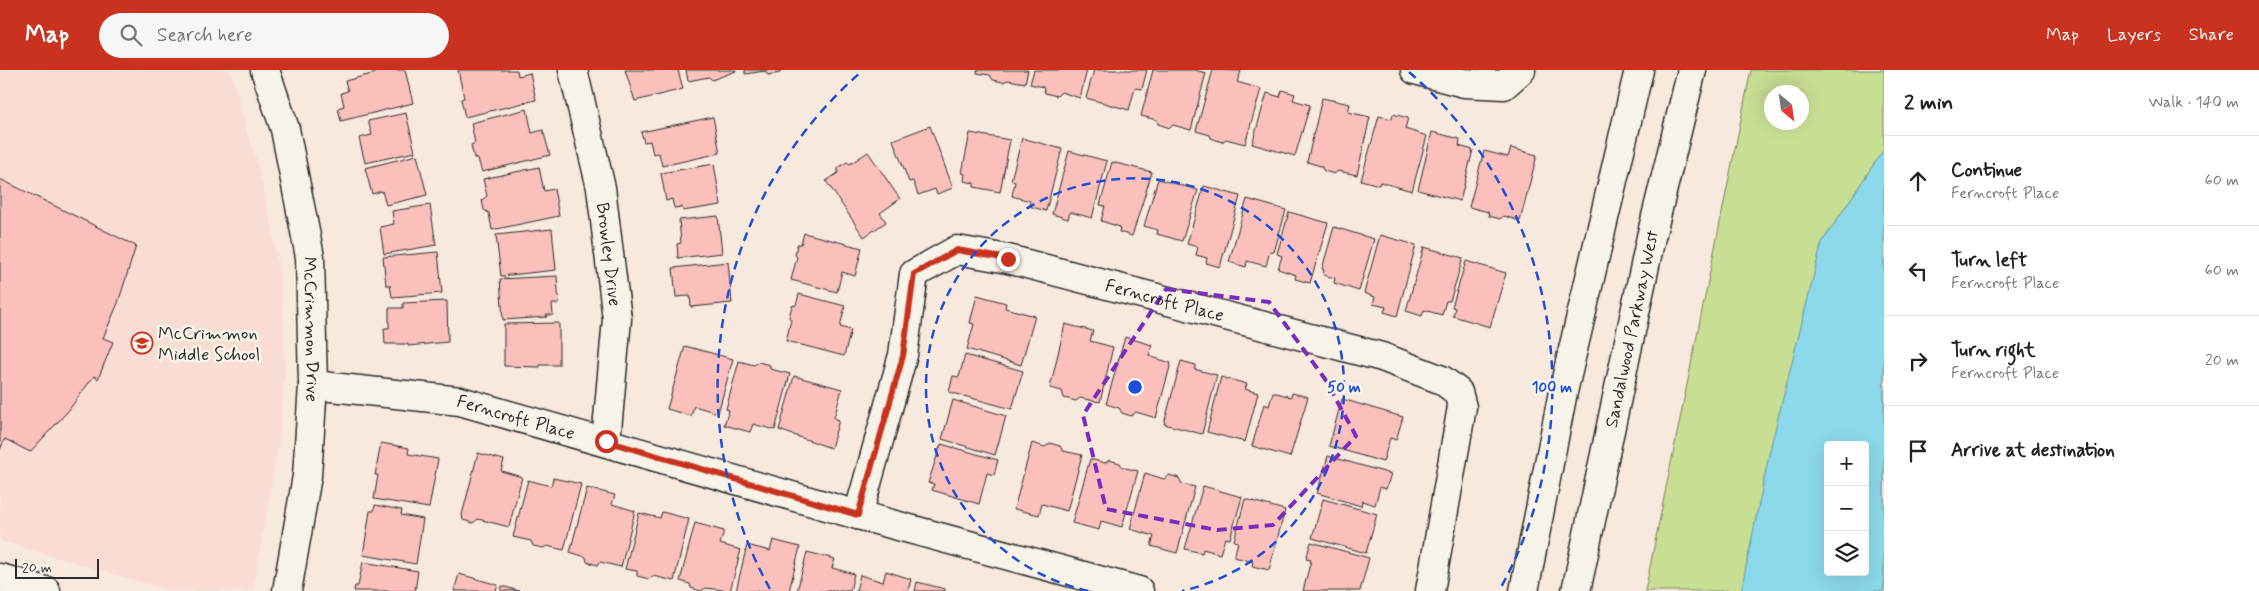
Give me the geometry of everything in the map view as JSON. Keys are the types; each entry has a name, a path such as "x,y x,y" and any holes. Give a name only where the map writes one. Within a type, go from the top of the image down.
{"street":[{"name":"McCrimmon Drive","path":"265,70 285,129 310,257 313,385 307,476 287,591"},
{"name":"Browley Drive","path":"573,70 601,188 617,320 606,441"},
{"path":"1415,70 1464,83 1504,85 1521,70"},
{"path":"1524,591 1563,392 1639,70"},
{"name":"Sandalwood Parkway West","path":"1576,591 1651,237 1692,70"},
{"name":"Ferncroft Place","path":"858,515 903,356 914,274 957,250 1008,259 1382,357 1442,380 1458,392 1462,407 1430,591"},
{"name":"Ferncroft Place","path":"313,385 460,401 606,441 858,515 1139,591"},
{"path":"0,578 46,591"}],"highlighted area":[{"path":"1166,289 1269,302 1325,379 1356,436 1273,525 1217,530 1106,509 1083,415"}],"shaded area":[{"name":"McCrimmon Middle School","path":"0,70 231,70 246,130 256,158 272,227 281,282 284,322 285,364 280,434 253,591 171,591 0,541"}],"green space":[{"path":"1751,70 1884,70 1884,591 1645,591"}],"water":[{"path":"1884,149 1884,591 1741,591 1770,450 1822,242"}],"building":[{"path":"387,70 405,70 413,103 341,121 338,108 344,106 341,93 348,91 345,81"},
{"path":"458,70 517,70 518,76 530,73 536,100 465,117 461,99 464,98"},
{"path":"625,70 678,70 683,89 635,101"},
{"path":"686,70 736,71 712,80 709,77 688,81"},
{"path":"745,70 781,70 780,73 768,75 765,71 745,74"},
{"path":"977,70 1028,70 1025,83 993,80 990,75 977,73"},
{"path":"1034,70 1087,70 1080,98 1061,92 1057,96 1045,93 1043,87 1030,84"},
{"path":"1094,70 1147,70 1142,89 1135,88 1129,110 1086,98"},
{"path":"1153,70 1195,70 1206,73 1191,130 1173,125 1170,128 1158,124 1157,120 1141,116"},
{"path":"1213,70 1241,71 1237,82 1261,89 1245,144 1226,139 1222,142 1211,138 1210,135 1196,131"},
{"path":"1282,90 1295,94 1293,100 1310,105 1295,156 1252,144 1267,93 1280,97"},
{"path":"1322,98 1350,104 1348,112 1370,117 1357,175 1338,171 1334,174 1324,171 1321,166 1307,162"},
{"path":"527,109 532,133 543,130 550,155 482,172 478,159 474,158 471,145 475,143 471,123"},
{"path":"406,113 415,152 365,163 359,138 372,135 368,121"},
{"path":"1393,114 1408,118 1405,129 1427,136 1412,191 1380,182 1379,185 1361,180 1379,116 1392,119"},
{"path":"713,117 720,153 662,166 659,153 653,154 650,141 644,142 641,132"},
{"path":"930,126 953,188 937,194 935,189 918,195 913,181 909,182 893,140"},
{"path":"1432,132 1460,139 1459,146 1473,150 1460,201 1418,190"},
{"path":"970,133 1010,140 1000,192 974,187 974,183 964,181 965,174 962,173"},
{"path":"1022,138 1062,149 1046,211 1029,206 1030,201 1012,196 1015,182 1011,180"},
{"path":"1511,148 1537,155 1520,221 1504,216 1500,219 1489,216 1488,212 1469,207 1484,151 1508,157"},
{"path":"1069,151 1107,161 1092,218 1070,212 1068,219 1052,214"},
{"path":"868,152 900,199 880,213 886,222 864,237 826,181 838,173 838,168 847,162 850,164"},
{"path":"417,155 427,195 386,205 382,191 372,194 365,168"},
{"path":"1112,162 1152,172 1132,236 1119,232 1120,227 1101,221 1105,206 1100,205"},
{"path":"714,164 721,205 683,211 682,207 674,208 672,199 666,201 661,173"},
{"path":"539,167 544,191 554,189 559,216 492,230 489,213 484,210 482,200 487,196 483,179"},
{"path":"0,179 136,246 118,303 103,338 113,342 98,379 94,376 68,411 30,452 5,439 0,450"},
{"path":"1158,179 1198,190 1182,241 1157,234 1158,230 1144,226"},
{"path":"1204,186 1240,196 1220,267 1206,263 1207,258 1196,255 1198,247 1187,244"},
{"path":"1247,199 1286,210 1274,252 1270,251 1266,266 1247,261 1246,267 1229,262"},
{"path":"430,205 436,245 384,254 380,227 394,224 392,211"},
{"path":"1289,212 1328,223 1310,283 1295,279 1296,275 1278,269 1282,256 1277,254"},
{"path":"718,216 722,253 678,258 677,244 681,243 679,220"},
{"path":"1334,227 1374,239 1359,291 1334,283 1335,278 1323,275 1324,270 1322,269"},
{"path":"552,229 556,270 501,276 496,235"},
{"path":"804,233 862,248 855,276 842,272 837,292 791,280 797,257 795,255 797,244 801,244"},
{"path":"1380,235 1416,245 1397,316 1384,312 1386,307 1373,304 1375,297 1364,293"},
{"path":"1424,247 1463,258 1450,301 1446,301 1442,315 1424,310 1422,316 1406,311"},
{"path":"438,252 442,293 392,297 390,285 386,285 383,257"},
{"path":"1466,261 1506,273 1490,327 1453,316 1455,308 1452,307"},
{"path":"728,262 732,303 691,307 690,296 676,297 673,268"},
{"path":"557,276 559,304 552,304 553,315 503,320 500,279"},
{"path":"799,294 845,306 840,327 851,330 844,356 786,341 792,306 796,305"},
{"path":"977,295 1006,303 1005,308 1035,316 1021,365 967,349 974,324 970,323"},
{"path":"447,301 448,342 408,346 408,344 385,344 384,328 389,328 389,308 403,308 403,303"},
{"path":"559,323 559,365 540,365 540,367 504,366 504,324"},
{"path":"1065,324 1093,331 1090,341 1113,347 1100,402 1080,398 1076,401 1064,398 1062,391 1050,388"},
{"path":"1125,337 1152,345 1149,356 1171,363 1156,418 1136,412 1131,416 1122,413 1119,408 1106,404"},
{"path":"685,346 733,359 718,413 694,406 691,416 667,409"},
{"path":"965,355 1023,371 1012,409 949,392 953,376 959,377"},
{"path":"739,361 754,365 758,362 770,365 770,369 790,374 775,430 753,424 750,432 724,425 729,410 726,409"},
{"path":"1181,361 1196,365 1194,369 1217,375 1202,434 1164,424"},
{"path":"794,376 842,389 834,418 839,420 831,448 779,430"},
{"path":"1221,377 1247,384 1245,389 1258,393 1245,442 1207,432"},
{"path":"1273,392 1291,397 1292,393 1308,397 1290,457 1252,446 1264,404 1269,406"},
{"path":"1342,399 1403,417 1396,440 1390,438 1383,462 1329,446"},
{"path":"953,400 1006,416 995,455 942,439"},
{"path":"381,443 409,448 408,454 438,459 429,508 374,499 378,475 375,475"},
{"path":"1032,443 1045,447 1050,443 1060,446 1063,451 1082,455 1067,511 1042,504 1039,515 1014,509"},
{"path":"941,444 998,460 994,475 987,473 979,504 932,490 934,484 928,483"},
{"path":"478,453 504,460 501,471 522,477 509,527 478,519 473,523 463,520 462,515"},
{"path":"1328,456 1391,474 1386,489 1380,487 1375,505 1362,501 1361,506 1317,493"},
{"path":"1090,459 1105,463 1109,460 1120,463 1122,467 1138,471 1122,527 1101,521 1099,530 1072,523"},
{"path":"1145,473 1164,479 1169,475 1179,478 1182,484 1195,487 1177,553 1151,546 1154,536 1130,529"},
{"path":"553,478 581,484 564,550 547,546 543,548 533,546 531,541 513,537 528,480 551,486"},
{"path":"1203,486 1242,497 1230,539 1225,538 1220,554 1203,549 1202,553 1185,549"},
{"path":"587,488 615,495 612,504 635,511 621,567 600,562 598,565 587,562 586,557 570,552"},
{"path":"1245,499 1285,510 1269,570 1252,566 1253,562 1234,557 1238,542 1234,541"},
{"path":"1323,499 1377,514 1366,553 1312,538"},
{"path":"375,505 402,510 401,515 423,519 416,564 363,555 370,511 374,511"},
{"path":"662,512 689,519 674,581 653,576 649,579 637,576 637,571 625,569 639,513 660,518"},
{"path":"695,523 724,531 720,544 741,550 730,591 706,588 701,591 691,588 690,584 680,581"},
{"path":"773,540 800,547 789,591 736,591 747,545 770,551"},
{"path":"1311,542 1369,558 1360,591 1303,591 1311,560 1306,559"},
{"path":"807,552 835,559 832,568 854,574 850,591 797,591"},
{"path":"363,562 418,571 415,591 354,591 355,586 358,586"},
{"path":"886,571 911,579 908,591 856,591 860,575 883,582"},
{"path":"459,574 498,585 496,591 454,591"},
{"path":"917,582 945,589 945,591 915,591"},
{"path":"502,586 519,591 501,591"}],"place":[{"name":"McCrimmon Middle School","path":"142,343"}],"route":[{"path":"606,441 858,515 903,356 914,274 957,250 1008,259"}]}
